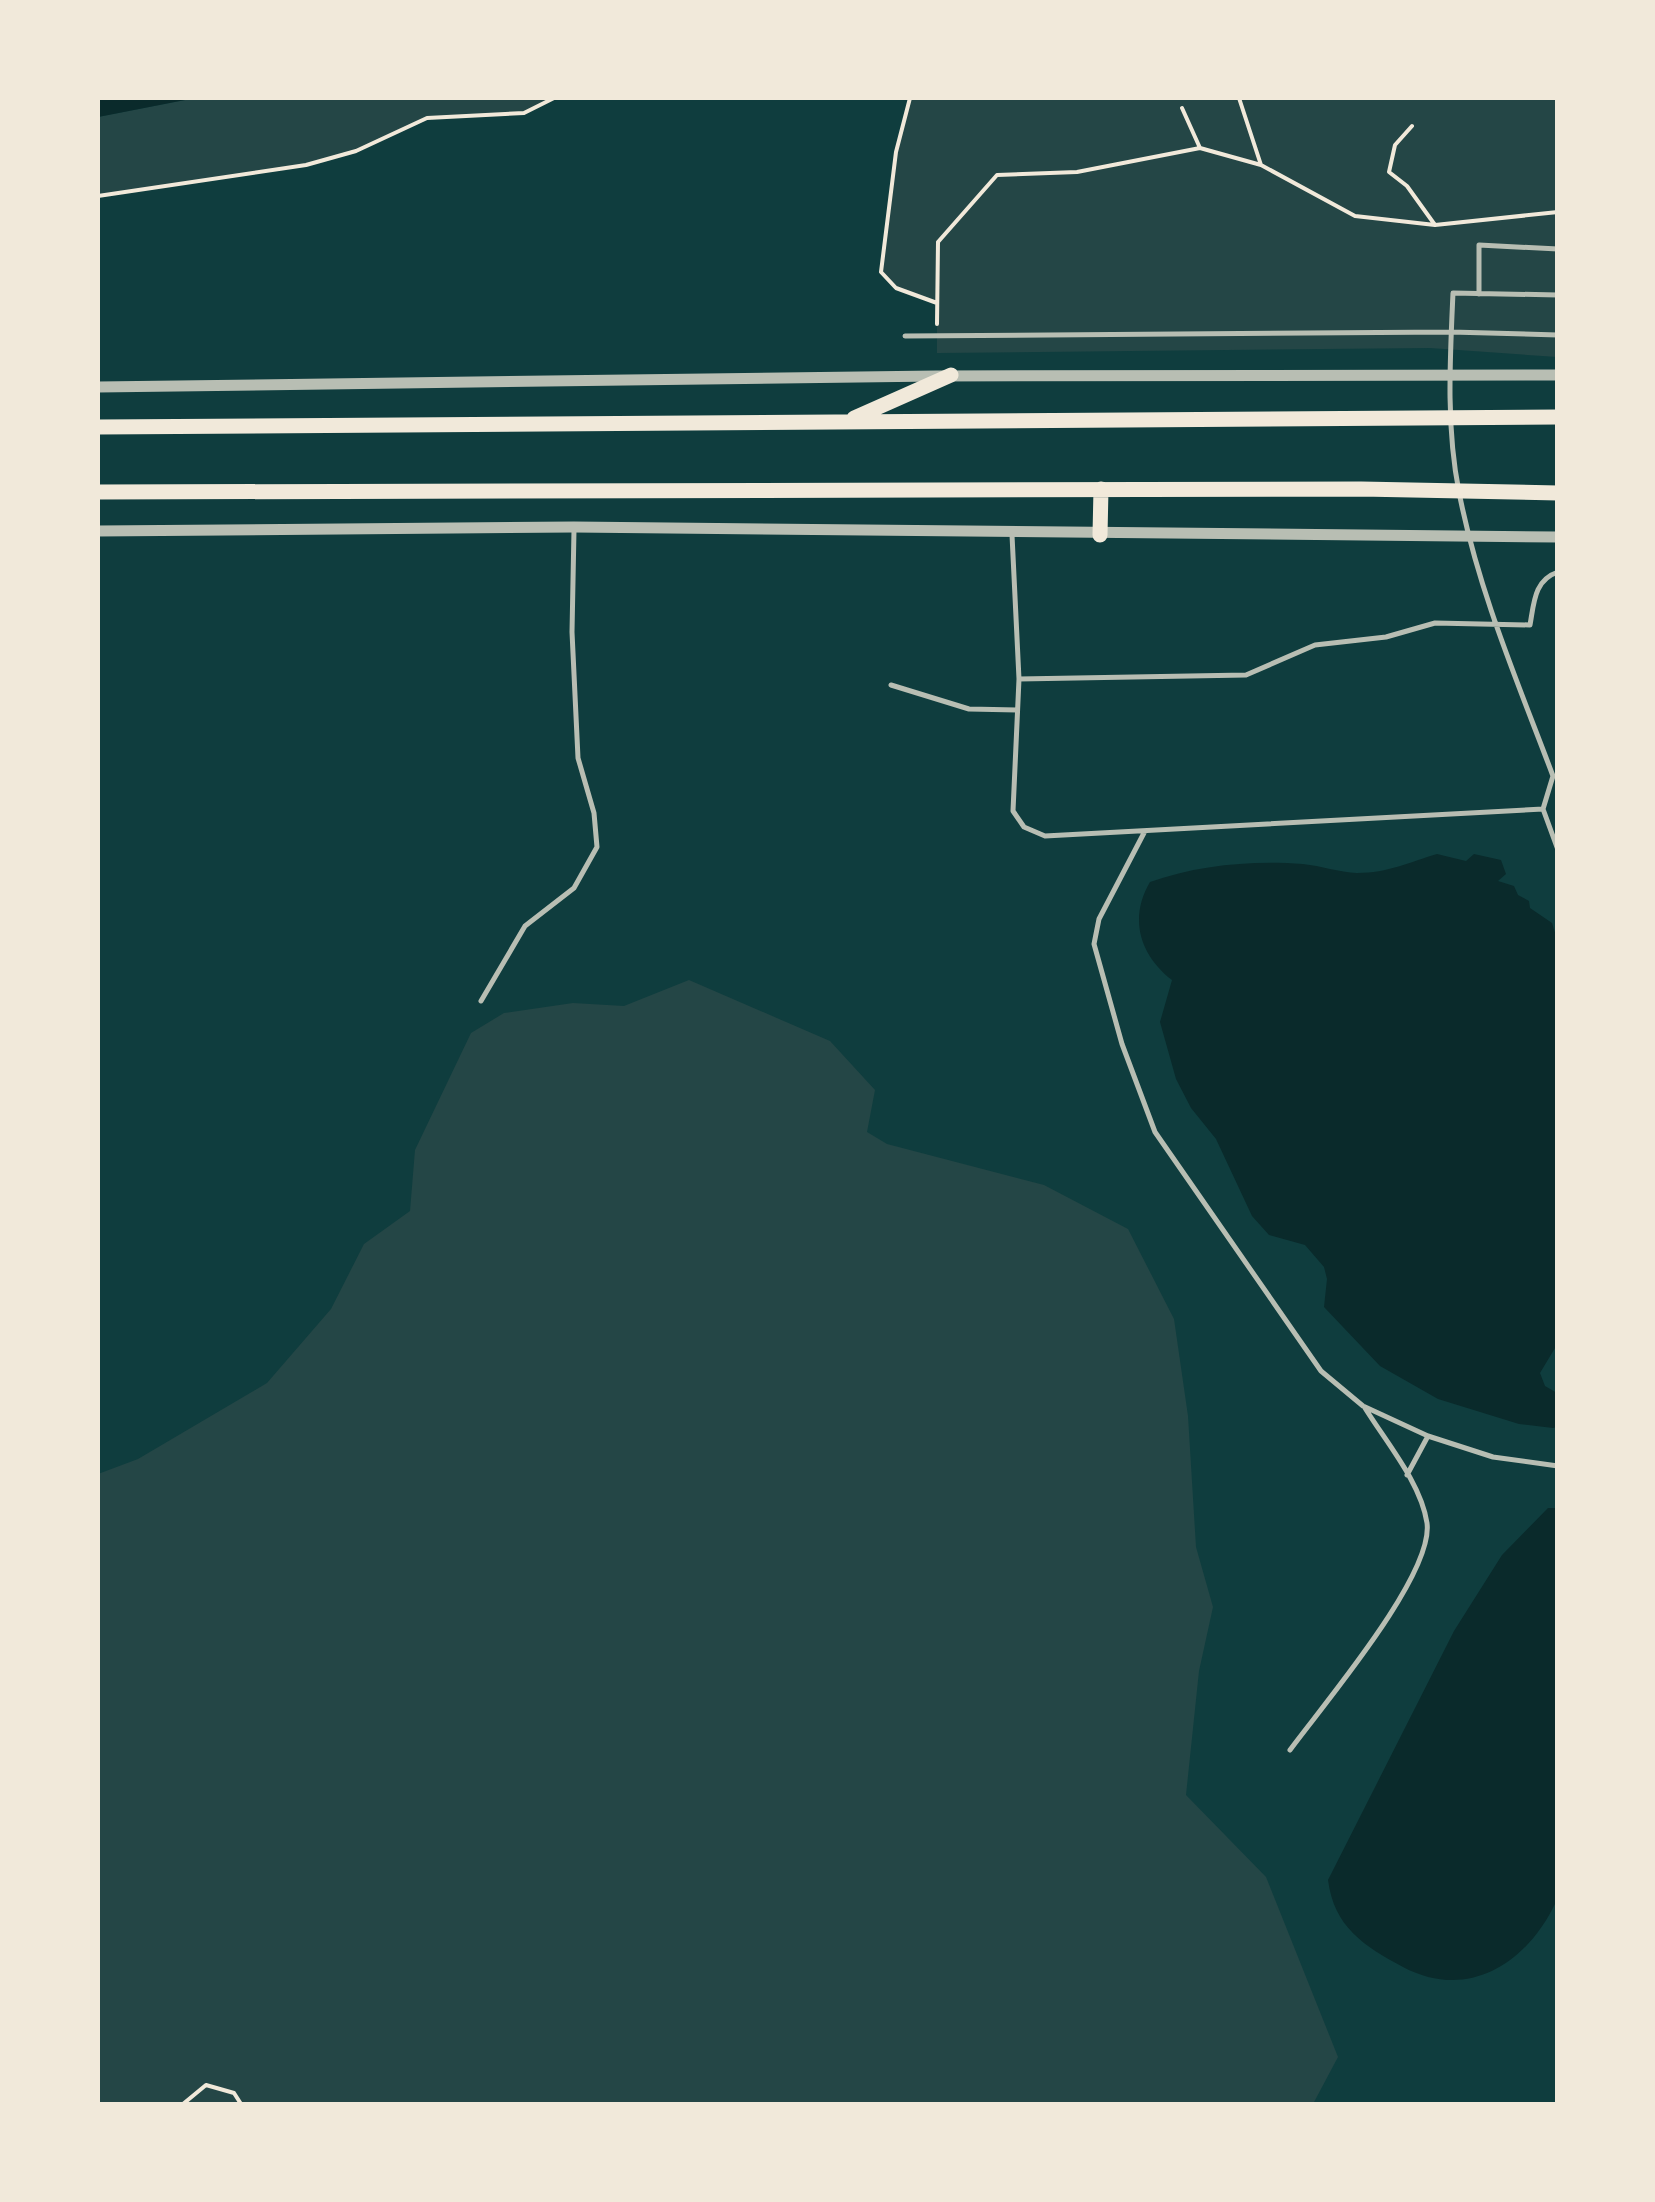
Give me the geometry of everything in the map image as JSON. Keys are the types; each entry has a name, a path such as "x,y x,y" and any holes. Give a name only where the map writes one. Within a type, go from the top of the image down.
{"main road":[{"path":"848,421 951,376"},
{"path":"98,418 120,427"},
{"path":"98,427 1558,418"},
{"path":"1100,535 1101,489"},
{"path":"98,492 1101,489 1558,493"}],"street":[{"path":"98,386 1558,374"},
{"path":"98,531 574,526 1100,535 1558,537"}],"lane":[{"path":"1479,294 1480,245 1558,249"},
{"path":"1558,294 1452,294 1448,373 1459,490 1498,628 1553,776 1544,809 1558,850"},
{"path":"905,336 1451,332 1558,335"},
{"path":"481,1001 525,926 574,888 597,847 594,813 578,758 572,632 574,526"},
{"path":"1012,534 1020,679 1012,788 1013,811 1024,827 1046,836 1544,809"},
{"path":"1020,679 1246,675 1315,645 1386,637 1435,623 1498,628 1530,626 1536,591 1544,576 1558,572"},
{"path":"891,685 956,706 1017,710"},
{"path":"1145,830 1099,919 1094,944 1139,1095 1156,1132 1321,1371 1363,1406 1428,1436 1493,1457 1558,1466"},
{"path":"1290,1750 1415,1578 1428,1524 1407,1474 1363,1406"},
{"path":"1407,1474 1428,1436"}],"path":[{"path":"98,196 306,165 356,152 427,118 524,113 554,98"},
{"path":"910,98 896,152 881,272 896,288 937,303 938,242 997,176 1077,172 1200,148 1261,164 1355,216 1435,225 1558,212"},
{"path":"1239,98 1261,164"},
{"path":"1182,108 1200,148"},
{"path":"1412,126 1395,145 1390,172 1407,186 1435,225"},
{"path":"182,2104 206,2085 234,2093 241,2104"}],"shaded area":[{"path":"98,98 195,98 98,117"},
{"path":"195,98 554,98 524,113 427,118 356,151 306,165 98,196 98,117"},
{"path":"910,98 1557,98 1557,357 1430,348 937,353 937,303 896,288 881,272 896,152"},
{"path":"1437,854 1466,861 1474,854 1501,860 1506,874 1498,881 1514,886 1518,895 1529,901 1530,908 1552,923 1557,939 1558,1343 1540,1373 1545,1386 1557,1393 1557,1427 1553,1428 1519,1424 1438,1399 1380,1366 1324,1307 1324,1267 1305,1245 1269,1235 1252,1216 1216,1139 1191,1108 1176,1079 1160,1022 1172,980 1152,959 1141,935 1144,895 1150,882 1168,876 1225,865 1265,863 1368,873"},
{"path":"689,980 830,1041 875,1090 867,1132 887,1144 1044,1185 1128,1229 1174,1319 1188,1416 1196,1547 1213,1607 1199,1671 1186,1795 1266,1877 1338,2057 1313,2104 98,2104 98,1474 138,1459 267,1383 331,1309 364,1244 410,1211 415,1150 471,1033 504,1013 573,1003 624,1006"},
{"path":"1548,1508 1557,1508 1559,1894 1528,1944 1492,1971 1472,1978 1427,1977 1389,1959 1353,1933 1337,1910 1328,1880 1454,1631 1502,1555"}]}
